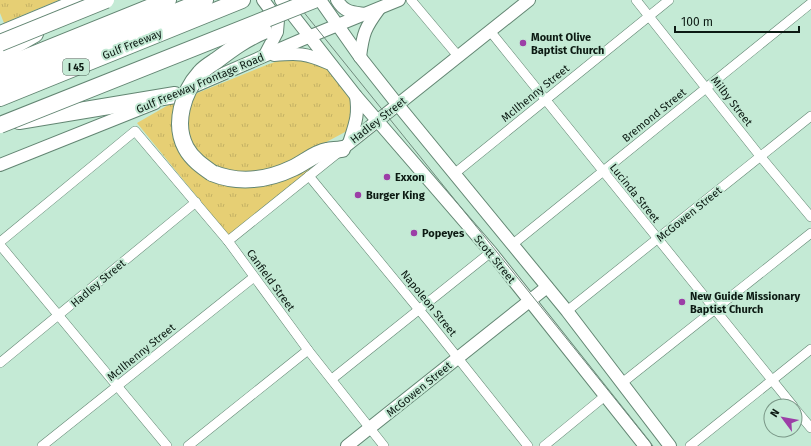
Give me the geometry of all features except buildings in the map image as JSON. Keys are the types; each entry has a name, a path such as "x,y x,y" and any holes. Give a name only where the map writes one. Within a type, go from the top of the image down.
{"highway":[{"path":"0,54 96,0"},
{"path":"0,43 106,0"},
{"name":"Gulf Freeway","path":"0,98 142,25 168,0"},
{"name":"Gulf Freeway","path":"0,83 205,0"},
{"name":"Gulf Freeway","path":"0,68 142,25 242,0"},
{"path":"0,125 314,0"},
{"path":"327,0 288,20 245,39 201,72 194,80 182,103 181,134 185,147 190,155 201,166 223,178 235,180 252,180 273,175 292,169 325,151 346,146"},
{"path":"0,125 175,95"}],"main road":[{"path":"0,32 77,0"},
{"path":"263,0 278,20 277,32 265,55"},
{"name":"Scott Street","path":"281,0 356,96 491,252 645,446"},
{"name":"Scott Street","path":"320,0 360,56 398,105 567,311 670,446"},
{"path":"336,0 346,11 364,14"},
{"name":"Gulf Freeway Frontage Road","path":"0,165 175,95 265,55 399,0"},
{"name":"Hadley Street","path":"346,146 529,0"},
{"path":"360,56 366,26 380,8"},
{"path":"265,55 297,53 330,63"},
{"path":"346,146 357,118 358,108 356,96"},
{"name":"McGowen Street","path":"347,446 547,287"}],"street":[{"path":"412,0 458,56"},
{"name":"Milby Street","path":"636,0 760,156 811,217"},
{"name":"McIlhenny Street","path":"454,174 669,0"},
{"name":"Bremond Street","path":"513,244 707,88 809,3"},
{"name":"Lucinda Street","path":"490,31 786,398"},
{"name":"McGowen Street","path":"567,311 811,116"},
{"name":"Canfield Street","path":"0,242 135,131 228,241 308,350 384,446"},
{"name":"Hadley Street","path":"228,241 346,146"},
{"name":"Napoleon Street","path":"309,176 458,357 528,446"},
{"name":"Hadley Street","path":"0,363 196,202"},
{"path":"622,383 811,233"},
{"path":"0,245 167,446"},
{"path":"332,379 491,252"},
{"name":"McIlhenny Street","path":"42,446 254,277"},
{"path":"690,446 811,349"},
{"path":"188,446 308,350"},
{"path":"544,446 605,396"},
{"path":"803,418 811,428"}],"green space":[{"path":"0,0 59,0 4,23 0,13"},
{"path":"298,57 326,67 349,94 353,104 354,113 347,131 287,163 260,173 214,169 189,142 186,108 190,96 269,64 287,58"},
{"path":"177,100 174,118 214,181 312,163 314,166 233,233 228,235 137,123"}],"tram line":[{"path":"294,0 653,446"}],"place":[{"name":"Mount Olive Baptist Church","path":"523,43"},
{"name":"Exxon","path":"387,177"},
{"name":"Burger King","path":"358,195"},
{"name":"Popeyes","path":"414,233"},
{"name":"New Guide Missionary Baptist Church","path":"682,302"}]}
